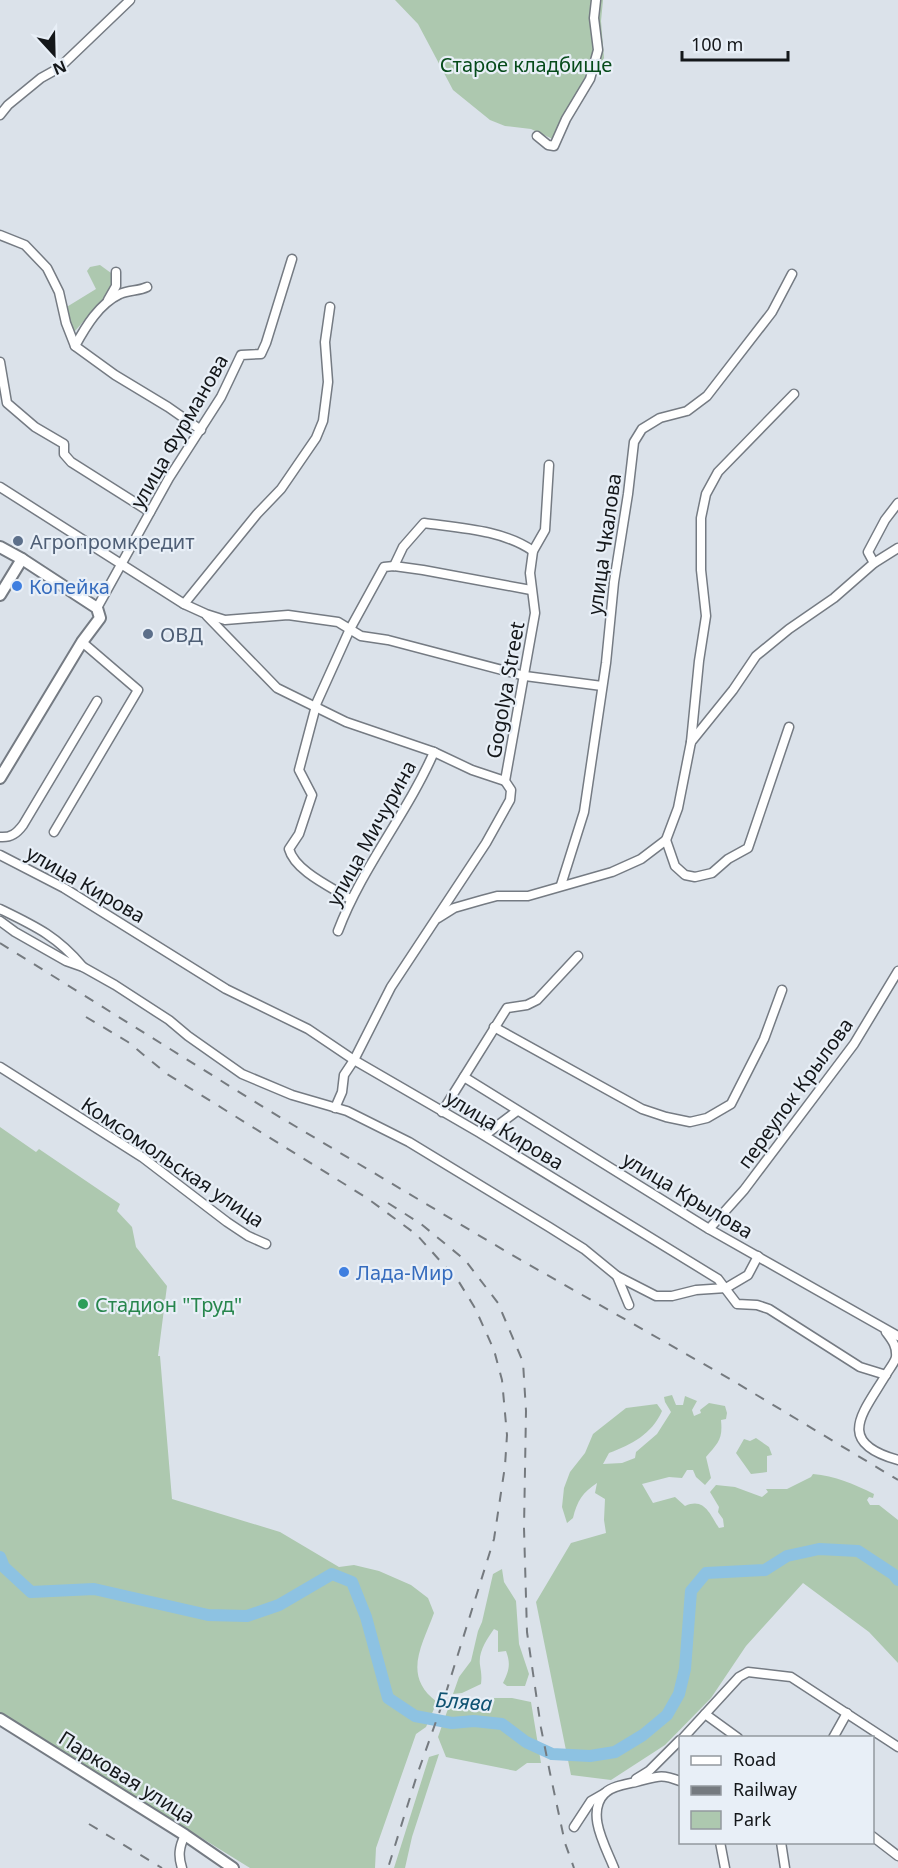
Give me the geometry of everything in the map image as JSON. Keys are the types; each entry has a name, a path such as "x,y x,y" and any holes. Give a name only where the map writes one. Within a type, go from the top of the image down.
{"street":[{"path":"0,115 8,105 41,78 59,68 130,0"},
{"path":"537,136 548,148 554,147 566,119 590,79 598,50 594,18 596,0"},
{"path":"0,235 25,245 47,268 58,292 75,346 115,375 201,430"},
{"name":"улица Фурманова","path":"97,608 169,478 221,398 233,369 242,355 261,354 292,259"},
{"path":"75,346 86,326 108,301 116,285 116,272"},
{"name":"улица Чкалова","path":"561,885 584,812 634,442 642,429 660,418 687,411 707,396 772,312 792,274"},
{"path":"108,301 133,290 142,290 147,287"},
{"path":"184,604 257,514 281,489 316,438 323,421 328,382 325,342 330,307"},
{"path":"0,362 7,403 35,427 64,444 64,453 71,462 150,512"},
{"path":"436,919 454,909 482,900 497,896 528,896 612,872 641,859 666,840 678,808 691,742 706,616 701,570 701,518 706,494 718,472 794,394"},
{"name":"Gogolya Street","path":"335,1108 342,1092 344,1075 391,987 486,843 510,800 511,790 505,781 535,613 530,573 533,551 545,530 549,465"},
{"path":"0,487 184,604 206,614 225,620 288,615 338,622 361,636 388,640 525,676 602,686"},
{"path":"874,563 868,552 885,520 898,503"},
{"path":"394,566 403,547 424,523 483,532 519,541 533,551"},
{"path":"0,547 97,608 100,618 82,642 0,778"},
{"path":"691,742 733,690 756,656 789,629 834,598 874,563 898,548"},
{"path":"0,595 22,559"},
{"path":"350,898 301,868 289,849 299,834 312,795 298,770 313,707 350,629 384,567 394,566 531,590"},
{"name":"улица Мичурина","path":"206,614 277,688 346,722 434,752 472,770 505,781"},
{"path":"54,831 138,690 82,642"},
{"path":"0,837 18,833 97,701"},
{"path":"666,840 675,866 685,875 695,877 712,873 728,859 748,848 789,727"},
{"name":"улица Мичурина","path":"338,931 350,898 411,797 434,752"},
{"name":"улица Кирова","path":"0,855 94,906 226,989 308,1029 354,1060 718,1279 737,1304 757,1305 769,1309 860,1367 886,1375"},
{"path":"0,909 60,942 83,967"},
{"path":"0,921 66,961 83,967 115,985 169,1020 242,1074 292,1095 347,1111 409,1142 584,1249 617,1276 656,1296 672,1296 696,1290 726,1288 748,1275 758,1256"},
{"path":"442,1112 507,1008 526,1005 537,1000 578,956"},
{"name":"переулок Крылова","path":"709,1229 744,1190 854,1044 898,971"},
{"path":"494,1027 642,1109 690,1122 708,1118 730,1104 764,1039 782,990"},
{"name":"Комсомольская улица","path":"0,1067 142,1157 234,1227 266,1244"},
{"name":"улица Крылова","path":"464,1077 709,1229 898,1336"},
{"path":"489,1132 517,1111"},
{"path":"617,1276 628,1305"},
{"path":"883,1326 895,1343 896,1359 867,1404 860,1420 861,1438 868,1448 879,1455 898,1460"},
{"path":"685,1736 739,1677 748,1672 791,1677 898,1747"},
{"path":"834,1736 847,1713"},
{"path":"705,1714 737,1736"},
{"name":"Парковая улица","path":"0,1719 185,1835 233,1868"},
{"path":"574,1827 591,1802 649,1771 679,1742"},
{"path":"627,1784 664,1775 679,1780"},
{"path":"605,1793 599,1805 598,1826 614,1868"},
{"path":"182,1868 179,1851 185,1835"},
{"path":"874,1837 898,1856"},
{"path":"720,1844 725,1868"},
{"path":"781,1844 785,1868"}],"green space":[{"name":"Старое кладбище","path":"395,0 603,0 601,21 604,58 559,142 531,129 505,126 490,120 453,90 418,24"},
{"path":"100,265 111,273 114,282 105,301 75,331 71,330 65,308 96,289 87,271 90,267"},
{"path":"0,1127 36,1152 39,1149 120,1204 117,1211 132,1227 136,1247 167,1286 158,1356 160,1356 172,1499 280,1532 339,1567 354,1565 379,1571 411,1585 428,1598 434,1613 420,1649 418,1671 420,1682 426,1692 437,1702 426,1727 416,1734 376,1848 375,1868 250,1868 0,1713"},
{"path":"672,1395 676,1405 683,1405 685,1396 697,1401 692,1410 694,1416 701,1413 700,1410 709,1403 725,1406 726,1419 721,1420 719,1441 706,1457 711,1478 705,1485 696,1477 693,1470 687,1470 682,1478 669,1477 642,1484 653,1503 675,1497 685,1506 697,1504 710,1513 719,1528 724,1527 723,1519 710,1492 716,1485 735,1487 762,1497 768,1492 766,1489 787,1489 813,1474 844,1481 874,1494 873,1498 869,1497 867,1500 870,1505 879,1505 898,1520 898,1663 869,1632 803,1583 746,1646 711,1698 665,1745 611,1780 571,1775 536,1602 571,1543 606,1533 605,1499 595,1493 597,1483 581,1498 573,1518 567,1523 562,1507 564,1488 570,1472 585,1453 593,1434 626,1408 657,1404 662,1411 653,1426 633,1442 609,1453 603,1464 622,1463 635,1458 636,1452 657,1434 671,1412 664,1397"},
{"path":"756,1438 769,1447 772,1455 767,1456 767,1472 751,1474 736,1453 744,1439 750,1441"},
{"path":"502,1569 504,1582 516,1601 519,1644 529,1674 525,1686 507,1686 503,1683 509,1664 506,1651 498,1652 498,1631 494,1629 480,1655 481,1684 462,1693 453,1694 459,1677 471,1661 493,1574"},
{"path":"494,1698 512,1698 531,1702 541,1763 527,1763 516,1771 446,1757 438,1737 449,1706 472,1701 480,1712 485,1702"},
{"path":"439,1754 412,1837 405,1868 394,1868 429,1757"}],"waterway":[{"name":"Блява","path":"0,1557 4,1567 31,1592 94,1589 208,1615 247,1616 279,1605 332,1574 352,1582 366,1617 388,1698 415,1716 452,1723 474,1721 502,1724 526,1742 552,1754 590,1756 615,1752 643,1735 667,1715 679,1694 685,1669 691,1591 706,1573 765,1570 787,1556 819,1549 858,1551 893,1574 898,1580"}],"railway":[{"path":"0,943 268,1110 512,1255 730,1379 898,1480"},
{"path":"86,1017 128,1042 167,1074 367,1198 417,1235 459,1282 475,1308 494,1350 502,1380 507,1435 505,1466 494,1539 388,1868"},
{"path":"388,1203 421,1224 465,1260 498,1303 523,1362 526,1411 524,1528 527,1632 541,1728 565,1843 574,1868"},
{"path":"89,1824 162,1868"}],"place":[{"name":"Агропромкредит","path":"18,541"},
{"name":"Копейка","path":"17,586"},
{"name":"ОВД","path":"148,634"},
{"name":"Лада-Мир","path":"344,1272"},
{"name":"Стадион \"Труд\"","path":"83,1304"}]}
